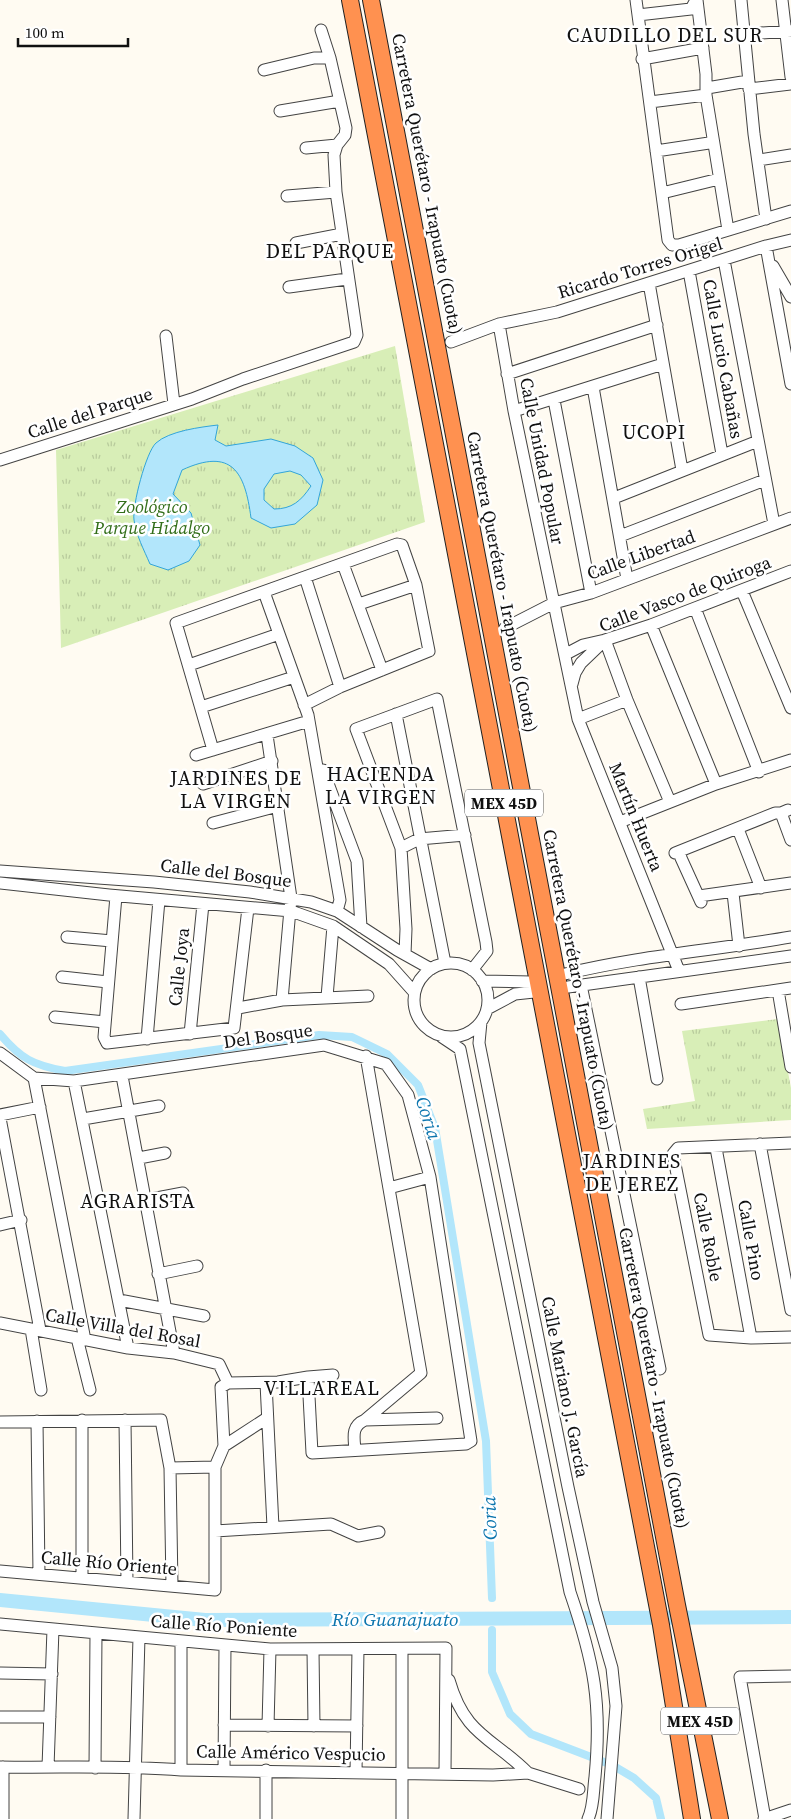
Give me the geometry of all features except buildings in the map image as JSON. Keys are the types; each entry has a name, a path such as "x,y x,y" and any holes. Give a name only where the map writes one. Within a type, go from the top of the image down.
{"highway":[{"name":"MEX 45D","path":"350,0 657,1606 692,1819"},
{"name":"Carretera Querétaro - Irapuato (Cuota)","path":"372,0 680,1623 720,1819"}],"street":[{"path":"636,0 642,59 650,102 668,240 672,245 679,245 791,211"},
{"path":"638,16 690,9 696,0"},
{"path":"696,0 703,48 706,92 728,230"},
{"path":"741,0 748,85 766,219"},
{"path":"782,0 788,32 791,70"},
{"name":"Calle del Parque","path":"0,460 192,399 243,379 354,342 357,335 347,279 348,267 336,192 334,155 337,145 345,135 340,101 321,30"},
{"path":"745,34 788,32"},
{"path":"642,59 703,48"},
{"path":"264,70 328,58"},
{"path":"650,102 748,85 791,84"},
{"path":"280,111 340,101"},
{"path":"656,151 709,143 713,140"},
{"path":"306,148 337,145"},
{"path":"759,160 791,155"},
{"path":"662,193 719,179"},
{"path":"288,196 336,192"},
{"path":"296,243 342,234"},
{"name":"Ricardo Torres Origel","path":"451,342 499,324 557,312 766,246 791,240"},
{"path":"766,246 791,384"},
{"path":"724,260 774,524"},
{"path":"769,260 791,297"},
{"name":"Calle Lucio Cabañas","path":"688,271 722,454"},
{"path":"289,286 347,279"},
{"path":"649,283 682,470"},
{"name":"Calle Unidad Popular","path":"499,324 514,411 572,688"},
{"path":"507,374 657,325"},
{"path":"166,336 174,404"},
{"path":"514,411 554,400 663,364"},
{"path":"593,387 627,579"},
{"path":"554,400 591,593"},
{"path":"614,498 758,441"},
{"path":"620,536 765,480"},
{"name":"Calle Libertad","path":"505,628 554,603 591,593 791,518"},
{"path":"213,750 176,623 396,544 402,545 416,585 429,651 340,687 304,705"},
{"path":"343,564 382,670"},
{"name":"Calle Vasco de Quiroga","path":"574,673 581,663 605,640 790,575"},
{"path":"305,577 340,687"},
{"path":"359,604 416,585"},
{"path":"742,591 791,708"},
{"path":"264,592 309,721 340,900 337,911"},
{"path":"696,608 759,772"},
{"path":"651,625 716,784"},
{"path":"188,665 279,634"},
{"path":"561,634 583,645"},
{"path":"566,654 583,645 605,640 626,700 670,802"},
{"name":"Martín Huerta","path":"574,673 572,688 578,719 679,971"},
{"path":"201,707 294,677"},
{"path":"405,954 406,929 401,848 356,729 437,699 486,942 487,951 472,970"},
{"path":"578,719 626,700"},
{"path":"396,714 444,964"},
{"path":"196,755 309,721"},
{"path":"267,734 291,898 282,1000"},
{"path":"313,746 357,861 361,927"},
{"path":"620,822 716,784 759,772 791,760"},
{"path":"203,784 272,761"},
{"path":"213,823 278,806"},
{"path":"791,840 785,812 775,813 678,853 700,900 791,883"},
{"path":"738,829 761,888"},
{"path":"401,848 419,840 465,835"},
{"name":"Calle del Bosque","path":"0,871 154,882 311,902 337,911 431,969"},
{"name":"Calle del Bosque","path":"0,883 116,896 291,911 333,926 389,964 414,992"},
{"path":"736,892 742,946"},
{"path":"116,896 104,1037 108,1043 234,1028 238,1008 248,908"},
{"path":"147,1039 159,900"},
{"name":"Calle Joya","path":"190,1034 203,904"},
{"path":"327,996 333,926"},
{"path":"67,936 112,941"},
{"path":"565,974 672,954 742,946 791,937"},
{"path":"568,987 791,956"},
{"path":"444,964 459,964 472,970 482,980 488,994 487,1009 481,1022 471,1032 457,1038 442,1037 429,1031 419,1020 414,1007 414,992 420,979 431,969 444,964"},
{"path":"62,977 108,982"},
{"path":"638,977 657,1079"},
{"path":"482,980 533,987 487,1009"},
{"path":"581,985 660,1369"},
{"path":"681,1004 791,988"},
{"path":"778,990 788,1034 791,1066"},
{"path":"238,1008 282,1000 327,996 368,996"},
{"path":"56,1017 105,1022"},
{"name":"Calle Mariano J. García","path":"481,1022 479,1043 593,1602 612,1668 616,1706 607,1819"},
{"name":"Calle Mariano J. García","path":"442,1037 460,1049 570,1592 586,1639 596,1686 597,1761 592,1810 588,1819"},
{"name":"Del Bosque","path":"34,1078 74,1081 122,1076 324,1045 366,1056 386,1064 408,1095 430,1177 471,1441 466,1444 355,1450"},
{"path":"0,1054 34,1078 90,1390"},
{"path":"308,1376 312,1453 355,1450 354,1430 358,1423 365,1420 421,1373 366,1056"},
{"path":"122,1076 139,1158 158,1274 174,1352"},
{"path":"74,1081 128,1348"},
{"path":"83,1119 159,1106"},
{"path":"40,1107 0,1116 2,1141 21,1220 41,1390"},
{"path":"716,1148 791,1143"},
{"path":"760,1144 791,1310"},
{"name":"Calle Roble","path":"716,1148 678,1148 674,1154 709,1335 751,1338"},
{"name":"Calle Pino","path":"716,1148 751,1338"},
{"path":"139,1158 165,1153"},
{"path":"389,1188 430,1177"},
{"path":"146,1200 183,1193"},
{"path":"0,1225 21,1220"},
{"path":"158,1274 197,1266"},
{"path":"118,1300 204,1316"},
{"name":"Calle Villa del Rosal","path":"0,1323 128,1348 174,1352 219,1364 225,1385"},
{"path":"751,1338 791,1337"},
{"path":"333,1375 308,1376 266,1383 225,1385 224,1446 215,1467 215,1530 331,1524 358,1536 379,1532"},
{"path":"266,1383 273,1527"},
{"path":"224,1446 268,1418"},
{"path":"365,1420 437,1418"},
{"path":"82,1420 82,1578"},
{"path":"125,1420 127,1582"},
{"path":"0,1422 161,1420 170,1468 172,1586"},
{"path":"37,1421 39,1574"},
{"path":"170,1468 215,1467"},
{"name":"Calle Río Oriente","path":"0,1571 215,1590 215,1530"},
{"name":"Calle Río Poniente","path":"0,1624 270,1649 446,1648 446,1670"},
{"path":"48,1767 53,1629"},
{"path":"94,1768 96,1633"},
{"path":"134,1819 139,1637"},
{"path":"181,1642 182,1770"},
{"path":"224,1770 225,1646"},
{"path":"268,1726 270,1649"},
{"path":"356,1772 358,1649"},
{"path":"402,1649 402,1819"},
{"path":"313,1650 314,1726"},
{"path":"446,1670 459,1707 469,1723 479,1734 517,1761 528,1773"},
{"path":"445,1774 446,1670"},
{"path":"0,1673 52,1674"},
{"path":"791,1676 740,1677 765,1819 791,1810"},
{"path":"0,1718 50,1717"},
{"path":"224,1725 357,1726"},
{"name":"Calle Américo Vespucio","path":"1,1767 94,1768 135,1766 182,1770 445,1774 528,1773 579,1789"},
{"path":"1,1767 2,1819"},
{"path":"266,1770 266,1819"}],"green space":[{"name":"Zoológico Parque Hidalgo","path":"395,346 425,522 61,648 56,450"},
{"path":"778,1019 791,1088 791,1120 647,1129 643,1109 695,1101 682,1031"}],"water":[{"path":"218,425 215,440 226,446 271,439 295,446 313,458 323,480 317,505 295,524 271,528 251,518 245,488 233,468 224,463 213,461 182,470 173,494 191,513 200,545 189,561 168,570 150,564 138,537 134,513 137,492 152,448 156,443 169,435","holes":["290,471 301,475 311,486 296,503 286,508 274,509 264,500 264,489 274,474"]}],"waterway":[{"name":"Coria","path":"0,1034 28,1060 65,1071 319,1035 352,1037 387,1054 418,1085 435,1128 486,1441 492,1598"},
{"name":"Río Guanajuato","path":"0,1600 205,1620 791,1617"},
{"name":"Coria","path":"492,1630 492,1672 510,1714 531,1734 612,1765 634,1778 656,1798 661,1819"}],"district":[{"name":"CAUDILLO DEL SUR","path":"665,35"},
{"name":"DEL PARQUE","path":"330,251"},
{"name":"UCOPI","path":"654,432"},
{"name":"HACIENDA LA VIRGEN","path":"381,786"},
{"name":"JARDINES DE LA VIRGEN","path":"236,790"},
{"name":"JARDINES DE JEREZ","path":"632,1172"},
{"name":"AGRARISTA","path":"138,1201"},
{"name":"VILLAREAL","path":"322,1388"}]}
